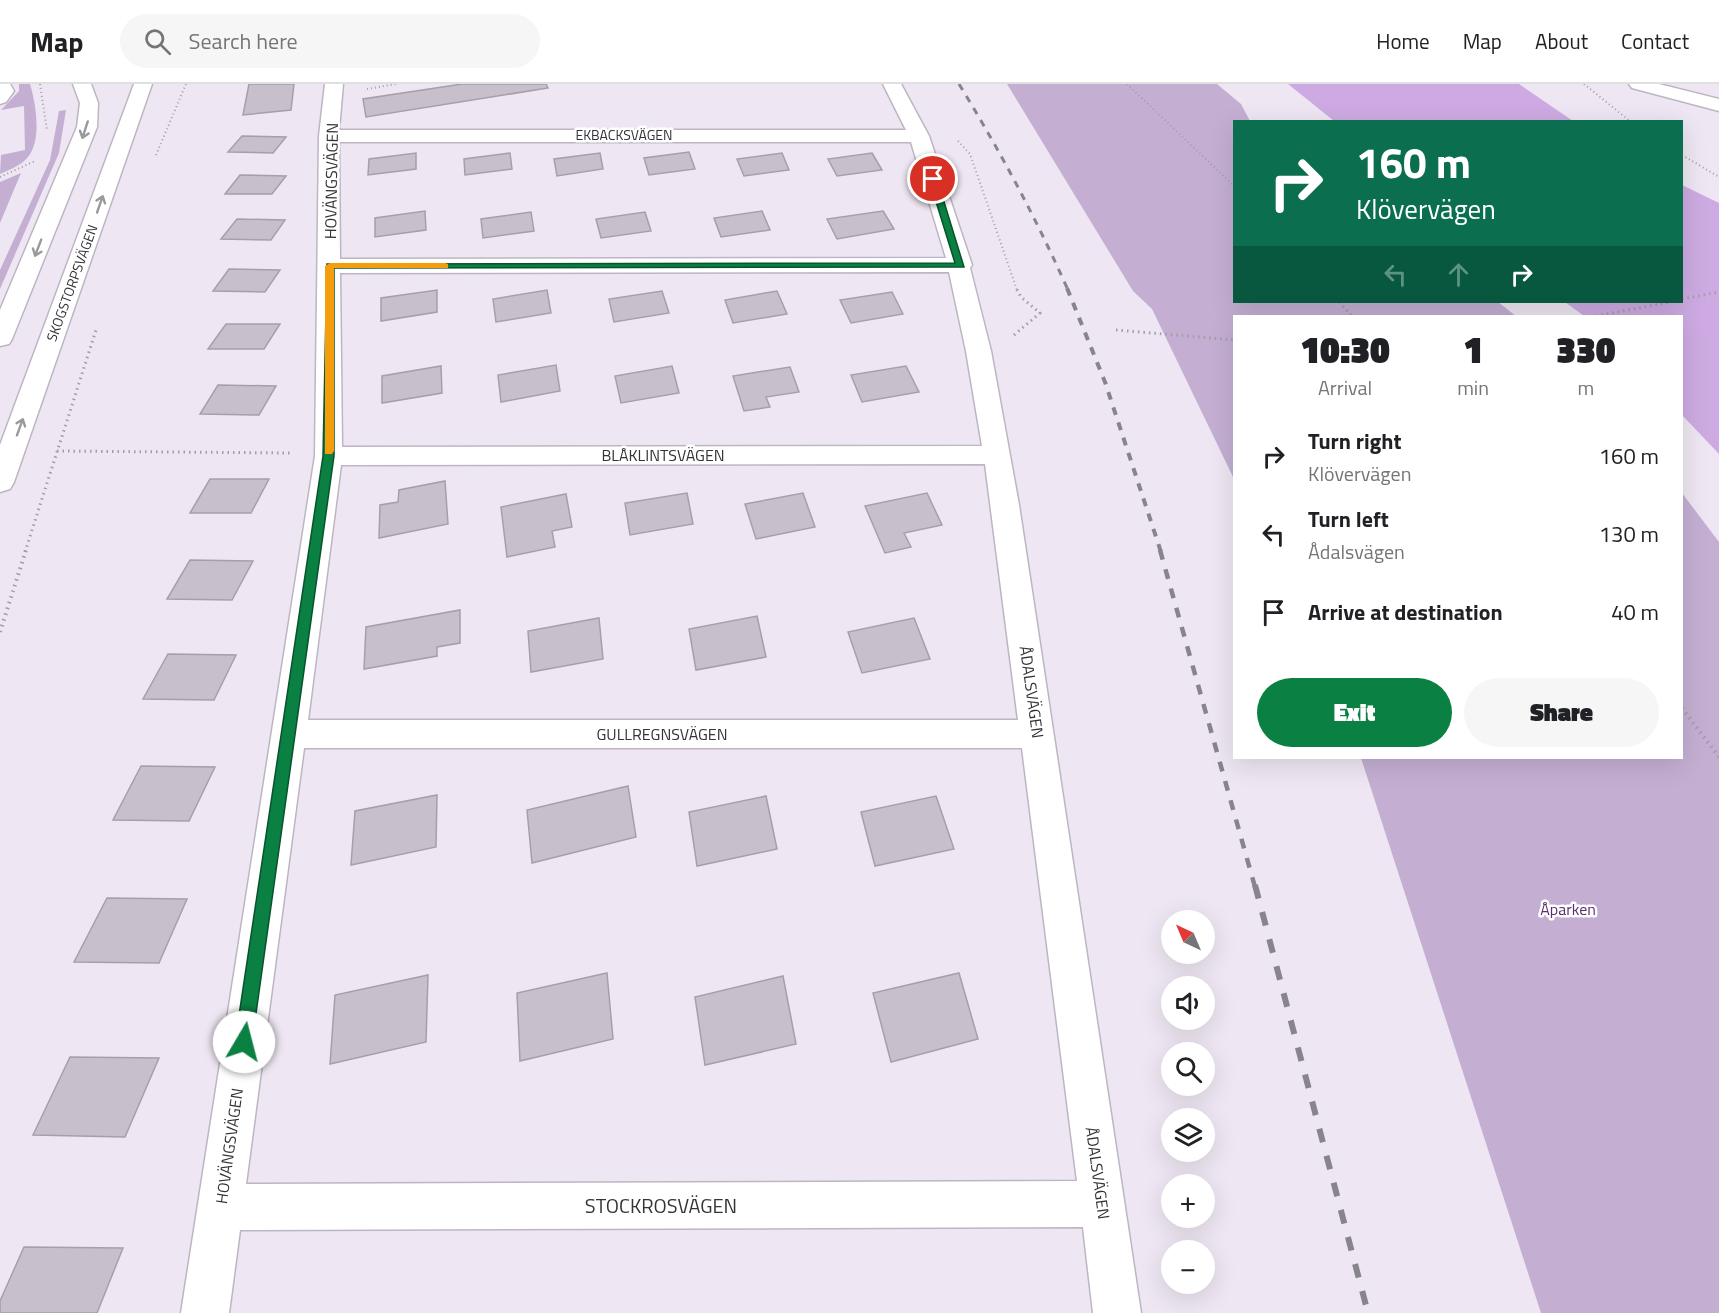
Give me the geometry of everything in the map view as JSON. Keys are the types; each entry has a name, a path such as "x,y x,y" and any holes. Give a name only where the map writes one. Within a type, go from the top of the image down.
{"street":[{"path":"0,98 5,91 1,84"},
{"path":"0,339 87,127 89,103 82,84"},
{"name":"SKOGSTORPSVÄGEN","path":"0,482 143,84"},
{"name":"HOVÄNGSVÄGEN","path":"205,1313 328,456 329,136 334,84"},
{"name":"ÅDALSVÄGEN","path":"892,84 919,136 961,266 997,455 1038,734 1117,1313"},
{"path":"1638,84 1719,105"},
{"name":"EKBACKSVÄGEN","path":"329,136 919,136"},
{"path":"330,266 961,266"},
{"name":"BLÅKLINTSVÄGEN","path":"328,456 997,455"},
{"name":"GULLREGNSVÄGEN","path":"287,734 1038,734"},
{"name":"STOCKROSVÄGEN","path":"220,1207 1102,1204"}],"path":[{"path":"153,163 186,84"},
{"path":"1127,84 1233,185"},
{"path":"1584,84 1629,120"},
{"path":"919,136 950,137 964,146 970,154 1014,285 1021,297 1040,313"},
{"path":"1683,156 1719,177"},
{"path":"0,177 38,159"},
{"path":"1683,299 1719,292"},
{"path":"1340,303 1351,315"},
{"path":"1601,315 1666,303"},
{"path":"0,632 100,320"},
{"path":"1116,330 1233,340"},
{"path":"57,451 314,453 328,456"},
{"path":"1683,709 1719,756"}],"green space":[{"path":"19,84 30,84 36,111 35,141 25,160 0,174 1,155 25,150 24,106 1,110 19,91"},
{"path":"1007,84 1217,84 1241,104 1249,120 1233,120 1233,303 1499,303 1515,315 1233,315 1233,477 1152,309 1133,291"},
{"path":"66,110 59,153 0,289 0,270 50,160 59,111"},
{"path":"21,173 0,223 0,182"},
{"name":"Åparken","path":"1683,494 1719,542 1719,1313 1541,1313 1361,759 1683,759"}],"shaded area":[{"path":"1288,84 1519,84 1572,120 1333,120"},
{"path":"1683,185 1719,203 1719,454 1683,416 1683,315 1583,315 1566,303 1683,303"}],"building":[{"path":"249,84 294,84 291,110 243,115"},
{"path":"462,84 546,84 548,88 366,117 363,99"},
{"path":"242,136 286,137 273,153 228,152"},
{"path":"689,152 695,169 649,175 644,158"},
{"path":"416,153 416,169 368,175 369,159"},
{"path":"510,153 512,169 465,175 464,159"},
{"path":"600,153 603,169 557,176 554,159"},
{"path":"782,153 789,170 744,176 737,159"},
{"path":"872,153 882,170 837,176 828,159"},
{"path":"240,175 286,176 272,194 225,194"},
{"path":"425,211 426,230 375,237 375,218"},
{"path":"762,211 770,230 721,237 714,218"},
{"path":"883,211 894,229 837,239 827,219"},
{"path":"531,212 534,231 483,238 481,219"},
{"path":"645,212 651,231 601,238 596,219"},
{"path":"237,219 285,220 271,240 221,239"},
{"path":"229,269 280,270 265,292 213,291"},
{"path":"437,290 437,312 381,321 381,298"},
{"path":"547,290 551,313 496,322 493,299"},
{"path":"662,291 669,313 614,322 609,299"},
{"path":"777,291 787,314 733,323 725,300"},
{"path":"892,292 903,314 851,323 840,300"},
{"path":"226,324 280,324 264,349 208,349"},
{"path":"556,365 560,391 501,402 498,375"},
{"path":"441,366 442,393 382,403 382,376"},
{"path":"672,366 679,393 621,403 615,376"},
{"path":"906,366 919,392 862,402 851,375"},
{"path":"790,367 799,392 766,397 770,407 744,411 733,376"},
{"path":"218,385 276,386 259,415 200,414"},
{"path":"210,479 269,479 251,513 190,513"},
{"path":"445,481 448,524 379,538 380,505 398,502 399,490"},
{"path":"687,493 693,524 630,535 625,503"},
{"path":"803,493 815,527 756,539 745,504"},
{"path":"927,493 942,525 904,533 911,547 885,553 865,506"},
{"path":"566,494 572,527 552,531 555,547 507,557 501,507"},
{"path":"190,560 253,561 232,600 167,599"},
{"path":"460,610 460,643 437,647 437,656 364,669 366,627"},
{"path":"757,616 766,657 696,670 689,629"},
{"path":"599,618 603,659 531,672 528,631"},
{"path":"914,618 930,659 862,673 848,632"},
{"path":"168,654 236,655 214,700 143,699"},
{"path":"141,766 215,767 189,821 113,820"},
{"path":"628,786 636,837 532,863 527,810"},
{"path":"437,795 436,847 351,865 355,811"},
{"path":"766,796 777,849 697,866 689,812"},
{"path":"936,796 954,849 875,866 861,812"},
{"path":"107,898 187,899 159,963 74,962"},
{"path":"607,973 613,1039 520,1061 517,993"},
{"path":"959,973 978,1039 891,1062 873,993"},
{"path":"428,975 426,1042 330,1064 335,995"},
{"path":"783,976 796,1044 705,1065 695,997"},
{"path":"70,1057 159,1058 125,1137 33,1135"},
{"path":"24,1247 123,1248 97,1313 0,1313 0,1301"}],"railway":[{"path":"959,84 1017,185 1068,290"},
{"path":"1067,288 1105,382 1161,552"},
{"path":"1160,550 1255,887"},
{"path":"1255,885 1368,1313"}],"slow traffic":[{"path":"329,451 330,266 445,266"}],"route":[{"path":"244,1042 328,456 330,266 961,266 933,179"}]}
